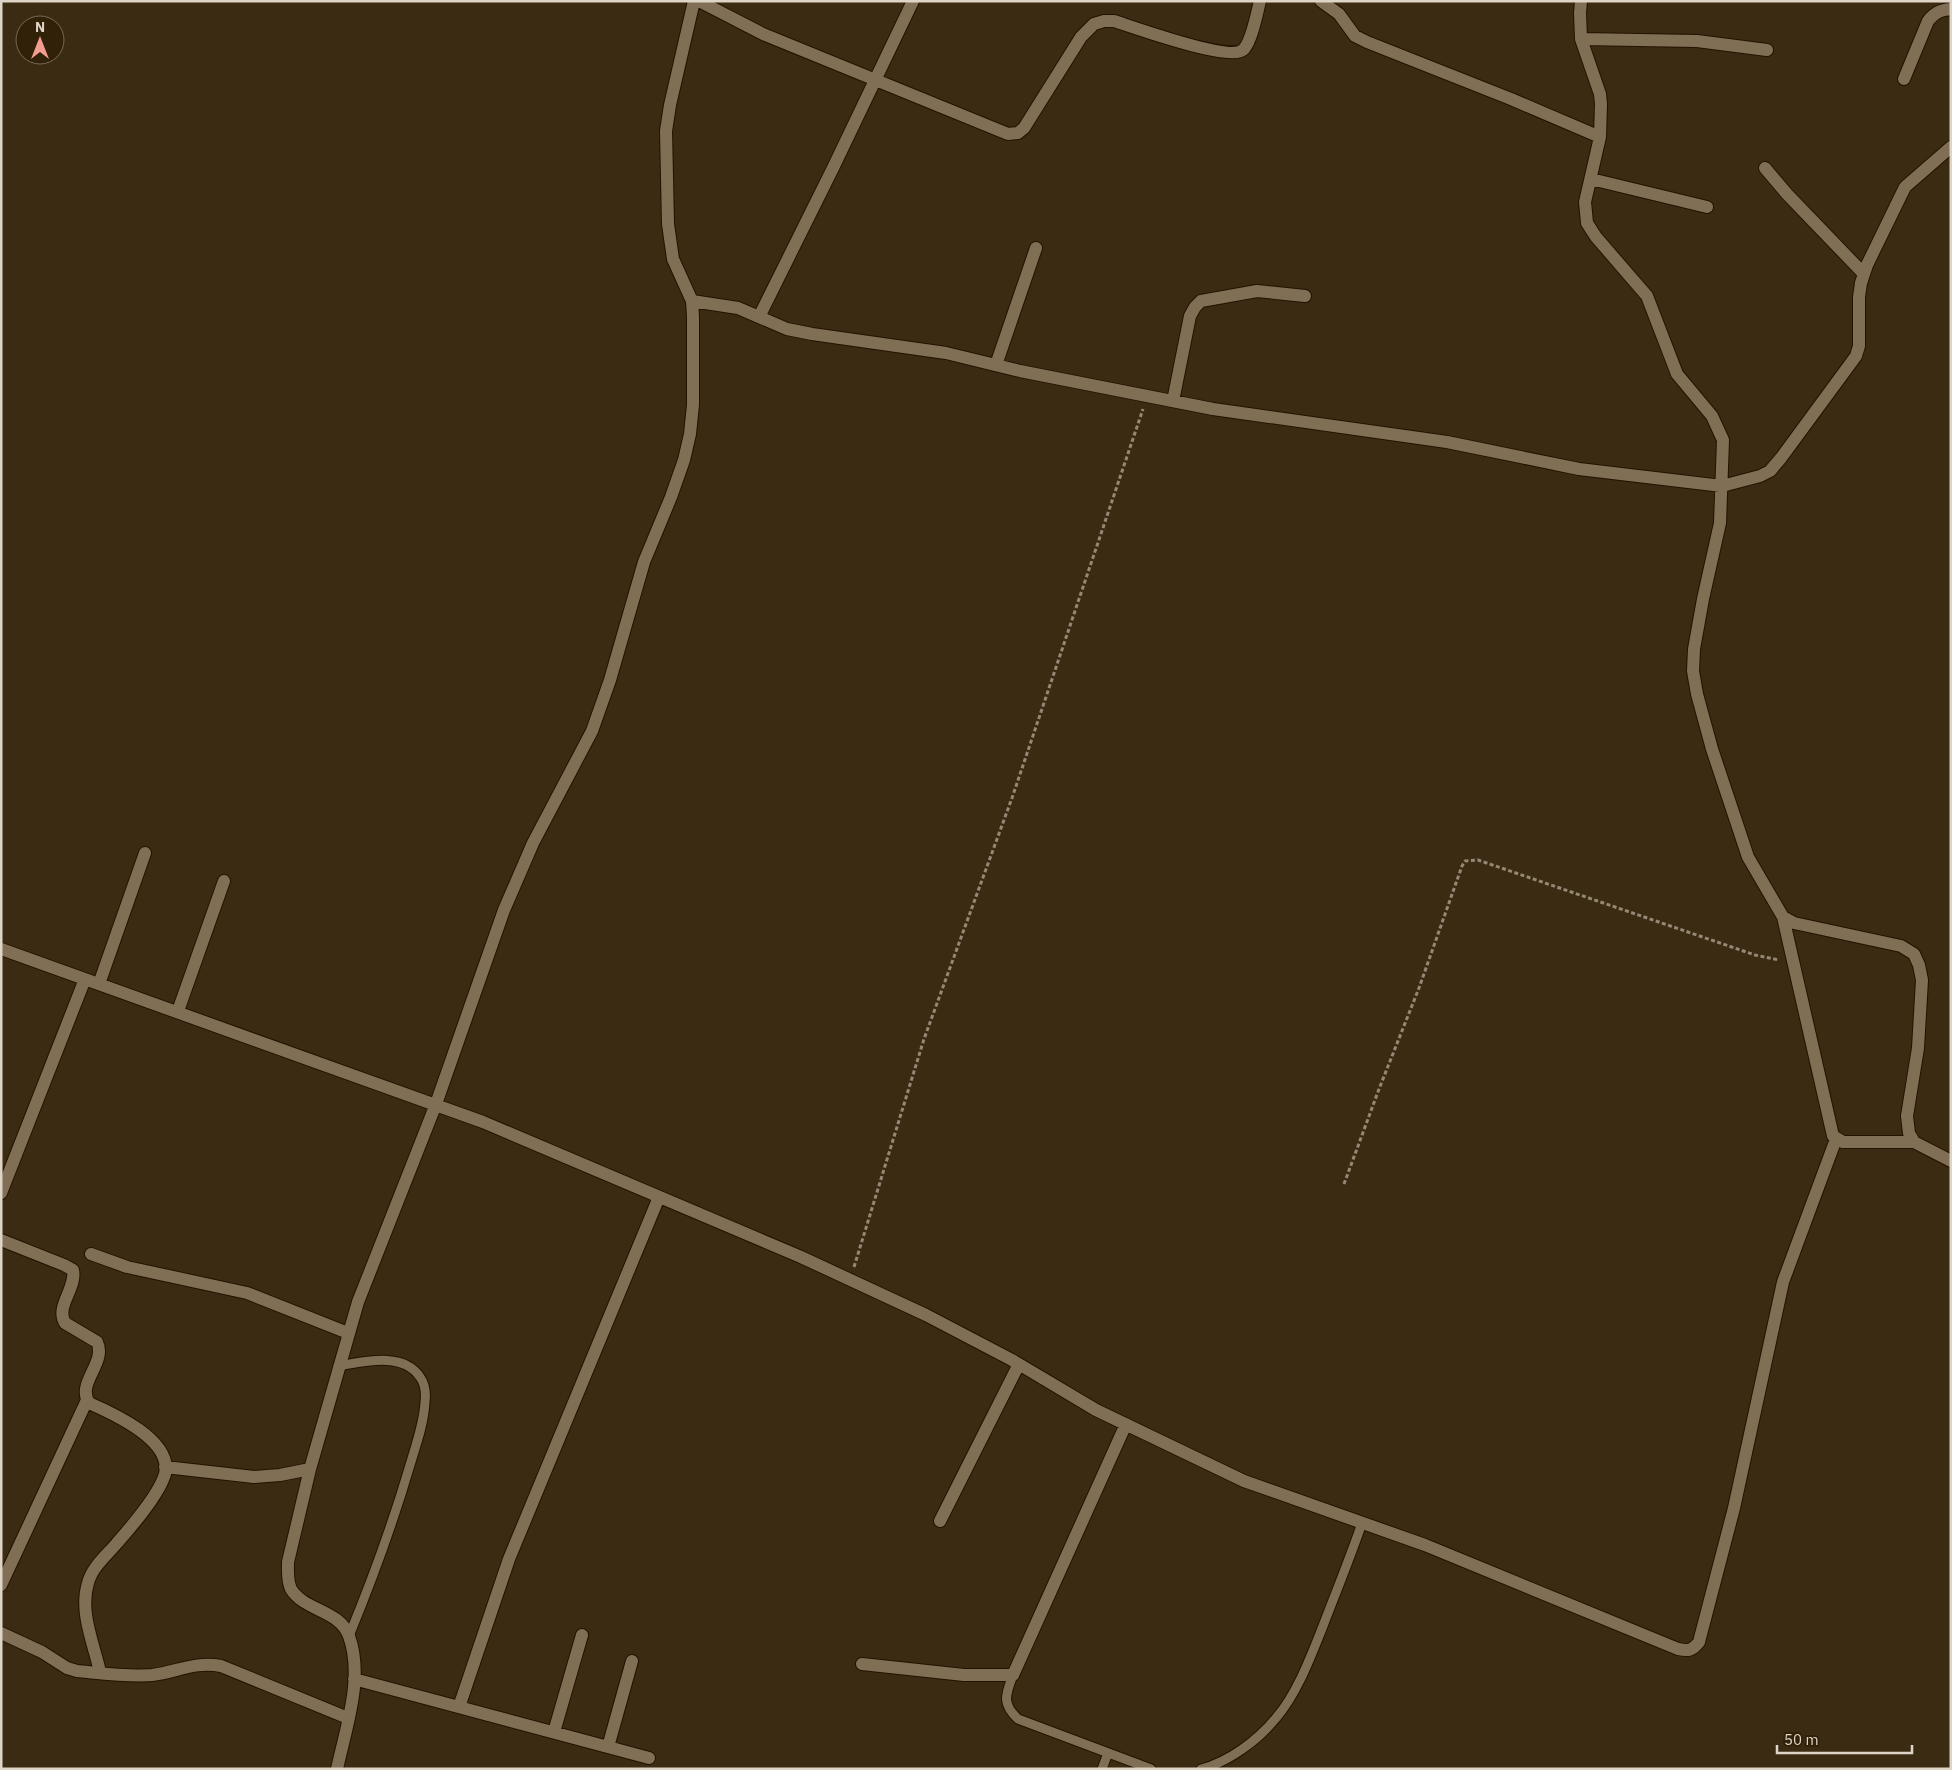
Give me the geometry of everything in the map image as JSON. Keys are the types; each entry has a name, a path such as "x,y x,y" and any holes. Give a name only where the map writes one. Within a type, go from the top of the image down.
{"street":[{"path":"337,1769 354,1679 354,1662 349,1636 342,1625 333,1617 302,1599 291,1589 288,1576 288,1562 310,1469 338,1366 367,1277 436,1104 504,910 518,876 533,843 592,731 610,680 644,562 684,460 690,434 693,405 692,301 673,259 668,224 666,130 694,1"},
{"path":"699,1 763,34 1001,133 1008,134 1018,133 1029,121 1081,37 1094,24 1114,21 1208,50 1236,53 1243,50 1247,43 1260,1"},
{"path":"759,317 913,1"},
{"path":"1321,1 1339,14 1355,36 1367,42 1511,99 1600,137"},
{"path":"1,949 484,1122 801,1256 850,1279 926,1315 1019,1364 1096,1410 1244,1480 1425,1545 1678,1649 1687,1651 1693,1649 1699,1642 1734,1508 1782,1282 1836,1140 1830,1127 1782,917 1748,857 1712,749 1697,694 1693,671 1694,649 1703,599 1720,522 1723,440 1712,416 1677,374 1647,296 1587,224 1585,202 1600,137 1601,104 1600,94 1581,39 1580,13 1582,1"},
{"path":"1904,79 1928,21 1933,14 1951,9"},
{"path":"1581,39 1697,41 1767,50"},
{"path":"692,301 723,304 738,308 787,329 946,353 1213,409 1447,442 1579,469 1722,486 1754,478 1770,471 1782,458 1856,356 1859,346 1860,297 1867,265 1906,186 1951,147"},
{"path":"1765,168 1864,274"},
{"path":"1591,179 1707,207"},
{"path":"996,365 1036,248"},
{"path":"1173,401 1190,316 1195,306 1201,302 1257,291 1305,296"},
{"path":"99,984 145,853"},
{"path":"178,1011 224,881"},
{"path":"1782,917 1801,925 1901,946 1914,954 1919,965 1922,980 1918,1048 1907,1116 1909,1133 1914,1142"},
{"path":"1,1193 85,979"},
{"path":"1836,1140 1843,1142 1914,1142 1951,1161"},
{"path":"459,1707 509,1559 659,1197"},
{"path":"1,1240 73,1270 74,1281 62,1311 62,1318 65,1323 97,1342 99,1346 98,1359 86,1386 87,1400 1,1585"},
{"path":"91,1254 127,1267 247,1293 348,1333"},
{"path":"940,1521 1019,1364"},
{"path":"87,1400 89,1403 135,1425 160,1451 165,1467 164,1475 158,1488 143,1512 94,1570 88,1581 85,1594 85,1608 100,1672"},
{"path":"862,1664 964,1675 1013,1675 1126,1424"},
{"path":"165,1467 254,1477 280,1475 310,1469"},
{"path":"1,1633 42,1652 66,1668 77,1671 148,1675 164,1674 198,1664 209,1663 221,1666 348,1718"},
{"path":"554,1732 582,1635"},
{"path":"608,1747 632,1661"},
{"path":"354,1679 649,1758"}],"lane":[{"path":"338,1366 382,1360 396,1361 412,1368 420,1377 425,1389 422,1423 397,1509 372,1580 349,1636"},
{"path":"1201,1769 1213,1766 1240,1750 1261,1734 1277,1717 1298,1683 1316,1645 1362,1523"},
{"path":"1013,1675 1006,1693 1006,1703 1009,1711 1018,1720 1151,1769"},
{"path":"1102,1769 1108,1753"}],"path":[{"path":"850,1279 924,1039 1012,798 1147,396"},
{"path":"1344,1184 1465,861 1478,860 1755,955 1792,962"}]}
